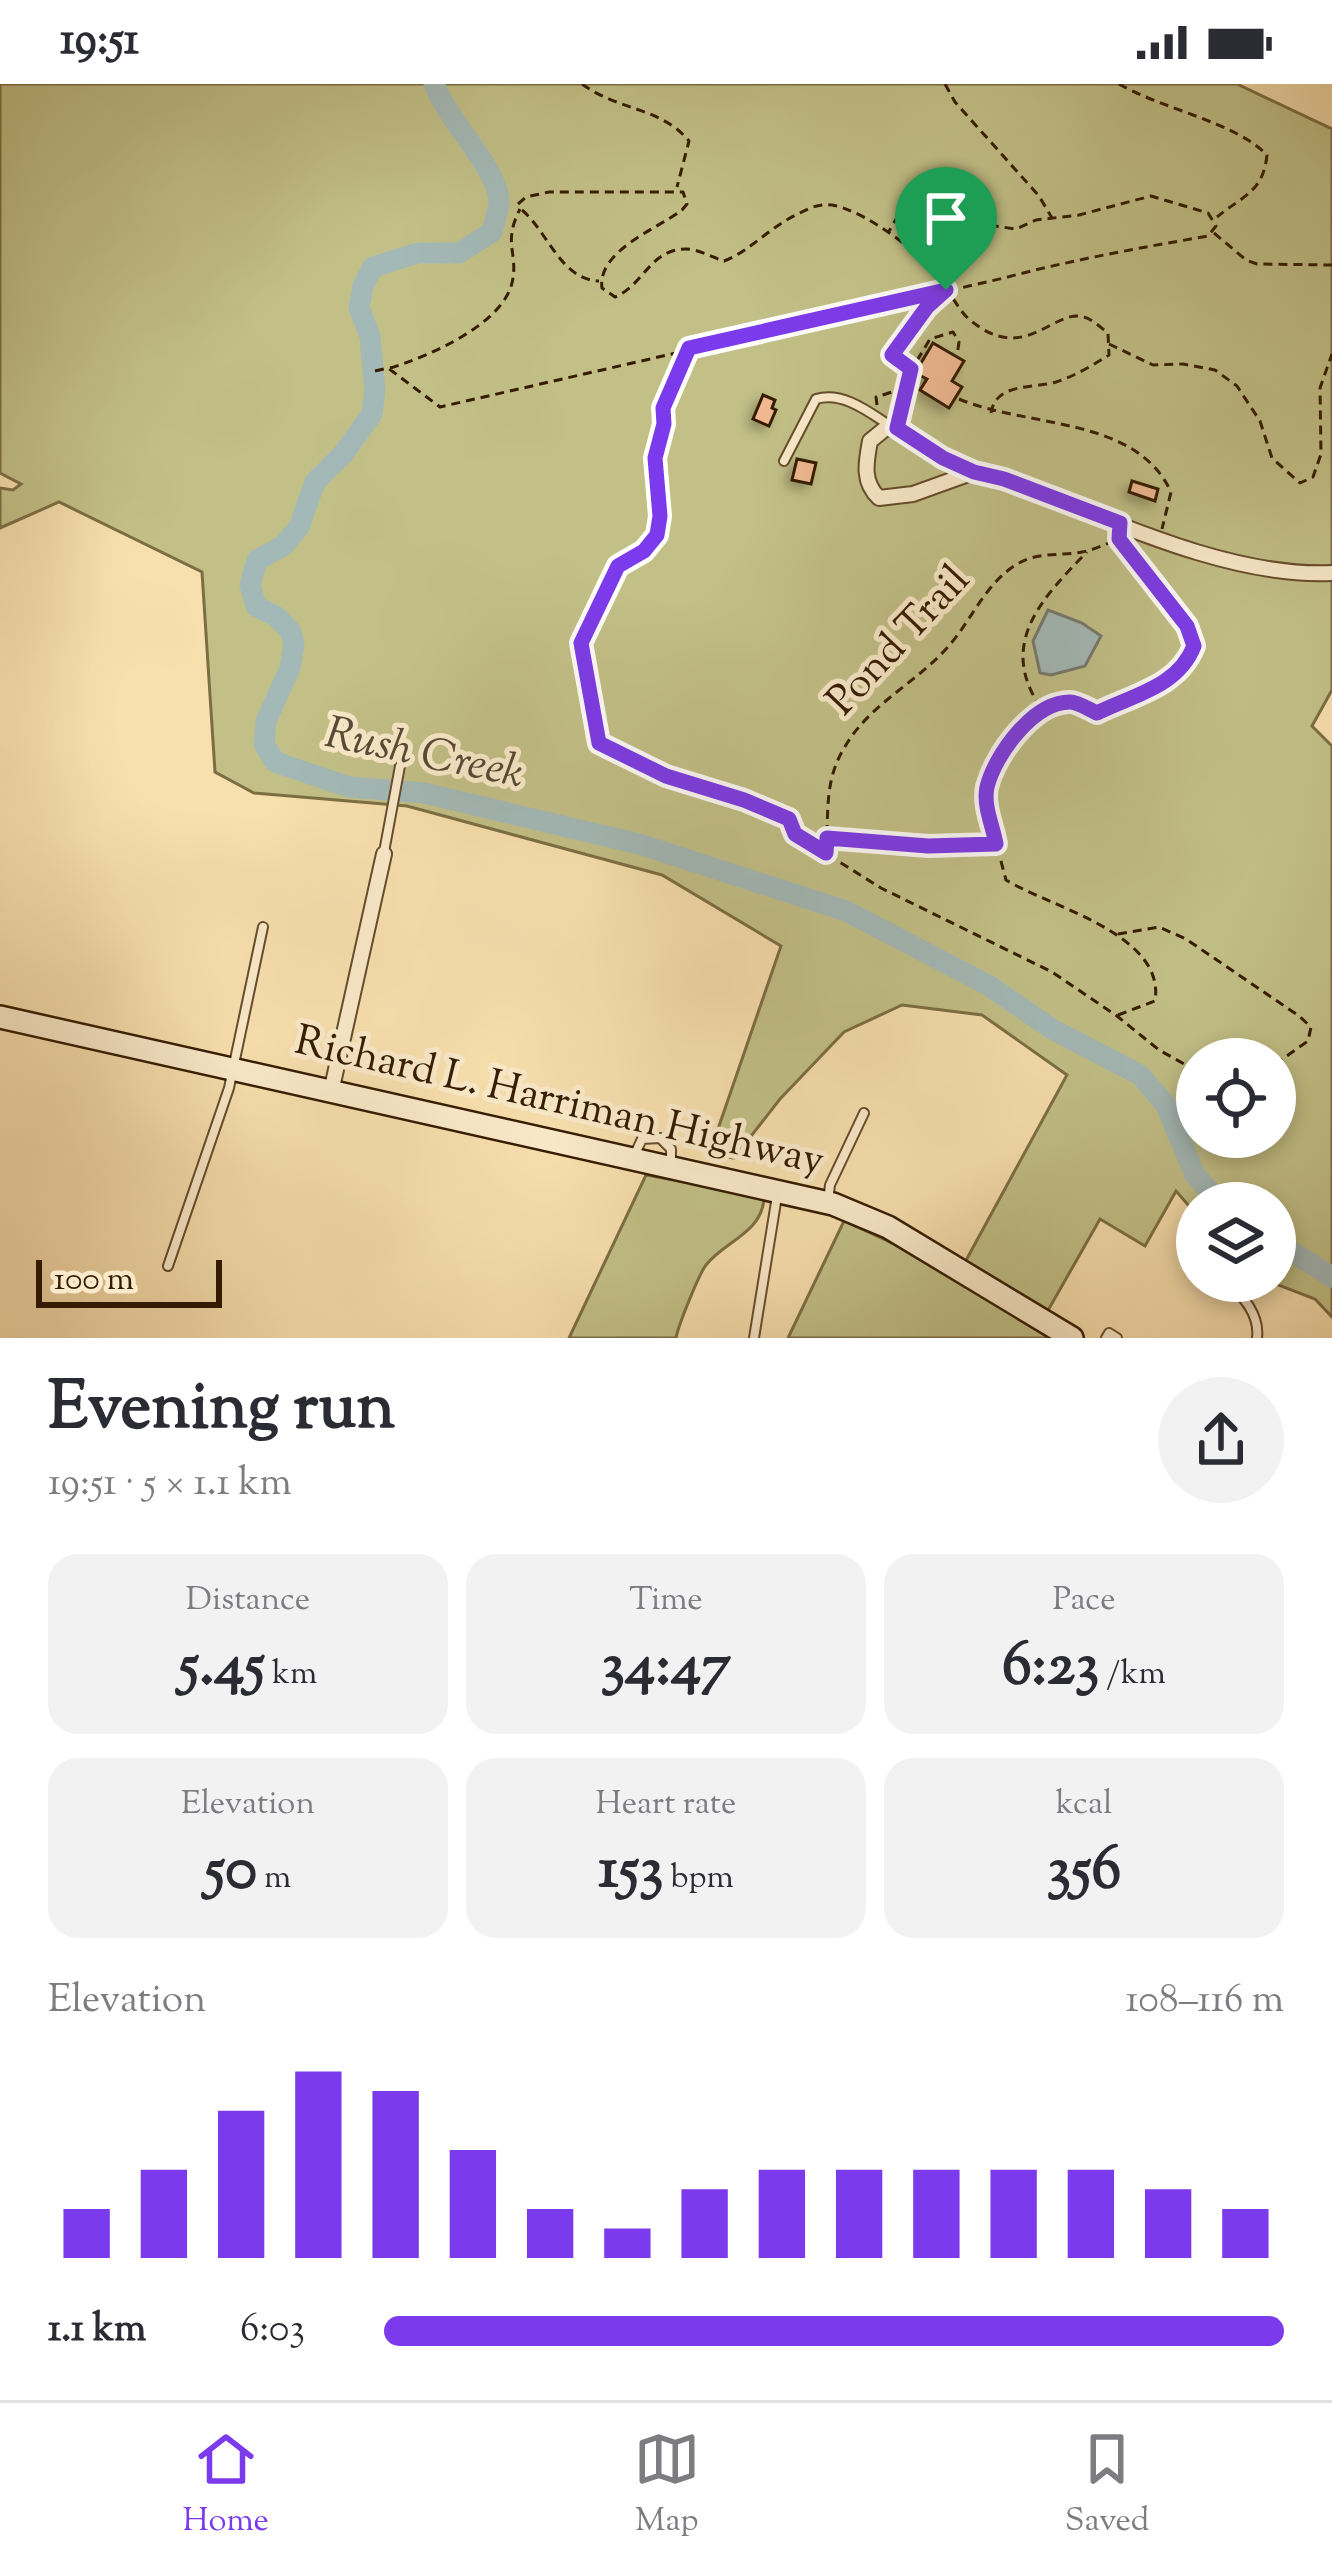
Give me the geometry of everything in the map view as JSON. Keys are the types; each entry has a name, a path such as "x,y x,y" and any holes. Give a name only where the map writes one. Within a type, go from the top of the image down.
{"street":[{"path":"974,472 913,494 879,498 866,475 870,441 886,428 895,428 943,458 1004,479 1120,531 1271,568 1332,573"},
{"path":"331,1092 384,854"},
{"name":"Richard L. Harriman Highway","path":"0,1017 827,1203 888,1227 1072,1338"}],"lane":[{"path":"784,461 810,405 827,395 845,399 895,428"},
{"path":"384,854 400,766"},
{"path":"168,1266 229,1088 263,927"},
{"path":"827,1203 830,1185 864,1113"},
{"path":"754,1338 778,1189"},
{"path":"1245,1302 1258,1328 1257,1338"},
{"path":"1106,1338 1109,1333 1117,1338"}],"path":[{"path":"582,84 622,108 676,125 689,141 677,189"},
{"path":"945,84 1054,220"},
{"path":"388,368 440,406 1053,263 1072,264 1208,236 1215,219 1264,177 1267,155 1250,138 1119,84"},
{"path":"375,371 445,347 504,304 513,270 508,238 516,206 526,197 549,192 626,194 677,189 687,204 616,254 600,281 606,293 614,297 630,288 663,253 688,248 724,261 783,221 823,205 850,211 888,233 928,265 969,320 1004,339 1034,335 1071,316 1087,317 1108,333 1109,355 1054,383 1003,392 993,401 991,412"},
{"path":"888,233 899,214 906,212 939,226 981,224 1016,229 1036,220 1054,220 1150,196 1196,207 1215,219"},
{"path":"516,206 526,212 571,271 582,279 600,281"},
{"path":"1213,232 1257,264 1332,265"},
{"path":"911,369 892,355 927,307 948,291"},
{"path":"895,428 911,369 930,339 952,332 958,338 958,356"},
{"path":"1109,344 1153,365 1215,370 1238,386 1260,421 1272,458 1300,483 1313,478 1321,454 1320,388 1332,354"},
{"path":"689,348 663,408 655,458 657,535 644,551 618,566 581,643 599,743 666,776 789,819 795,834 881,888 1052,972 1176,1060"},
{"path":"895,428 876,404 876,397 907,387"},
{"path":"959,399 991,412 1070,426 1138,449 1172,492 1159,537"},
{"path":"1117,1016 1155,1001 1157,986 1137,949 1006,880 986,805 987,788 1009,745 1042,711 1071,702 1097,713 1153,689 1189,660 1194,646 1187,626 1120,531"},
{"name":"Pond Trail","path":"1042,711 1022,665 1021,644 1041,604 1088,551 1120,531"},
{"name":"Pond Trail","path":"826,853 826,794 832,775 843,749 874,706 916,680 958,634 990,587 1016,565 1050,554 1088,551"},
{"path":"827,838 928,846 996,844"},
{"path":"1116,934 1159,927 1186,939 1311,1027 1308,1041 1296,1049"}],"shaded area":[{"path":"0,84 1237,84 1332,129 1332,690 1312,726 1332,746 1332,1317 1315,1299 1296,1292 1296,1182 1176,1182 1176,1191 1145,1246 1100,1219 1046,1314 964,1264 1067,1075 982,1015 902,1005 844,1032 780,1099 734,1158 709,1155 781,946 662,875 407,806 254,793 215,772 202,572 59,502 0,528 0,488 13,490 21,484 0,473"},
{"path":"646,1175 753,1194 764,1200 761,1212 749,1229 706,1265 676,1338 569,1338"},
{"path":"844,1221 905,1249 1050,1338 788,1338"}],"water":[{"path":"1048,610 1101,636 1085,666 1051,675 1040,673 1033,641"}],"building":[{"path":"933,343 964,361 952,381 962,387 949,408 920,390 927,379 915,373"},
{"path":"763,395 775,400 769,426 753,419"},
{"path":"797,459 816,463 811,484 792,480"},
{"path":"1132,481 1158,489 1155,501 1129,492"}],"waterway":[{"name":"Rush Creek","path":"434,84 491,176 498,210 492,232 459,253 418,253 373,267 363,286 359,308 370,336 372,414 315,482 299,527 283,546 257,560 250,585 256,606 277,617 291,632 294,644 290,668 266,721 264,744 275,762 349,787 424,793 639,844 846,911 988,985 1052,1029 1140,1075 1165,1104 1201,1182"},
{"name":"Rush Creek","path":"1296,1254 1332,1277"}],"route":[{"path":"946,290 927,307 892,355 911,369 897,428 974,472 1120,523 1119,539 1187,626 1194,646 1180,670 1153,689 1097,713 1071,702 1042,711 1025,725 987,788 986,805 996,844 928,846 827,838 826,853 795,834 789,819 666,776 599,743 581,643 618,566 644,551 657,535 655,458 663,408 689,348 946,290"}]}
